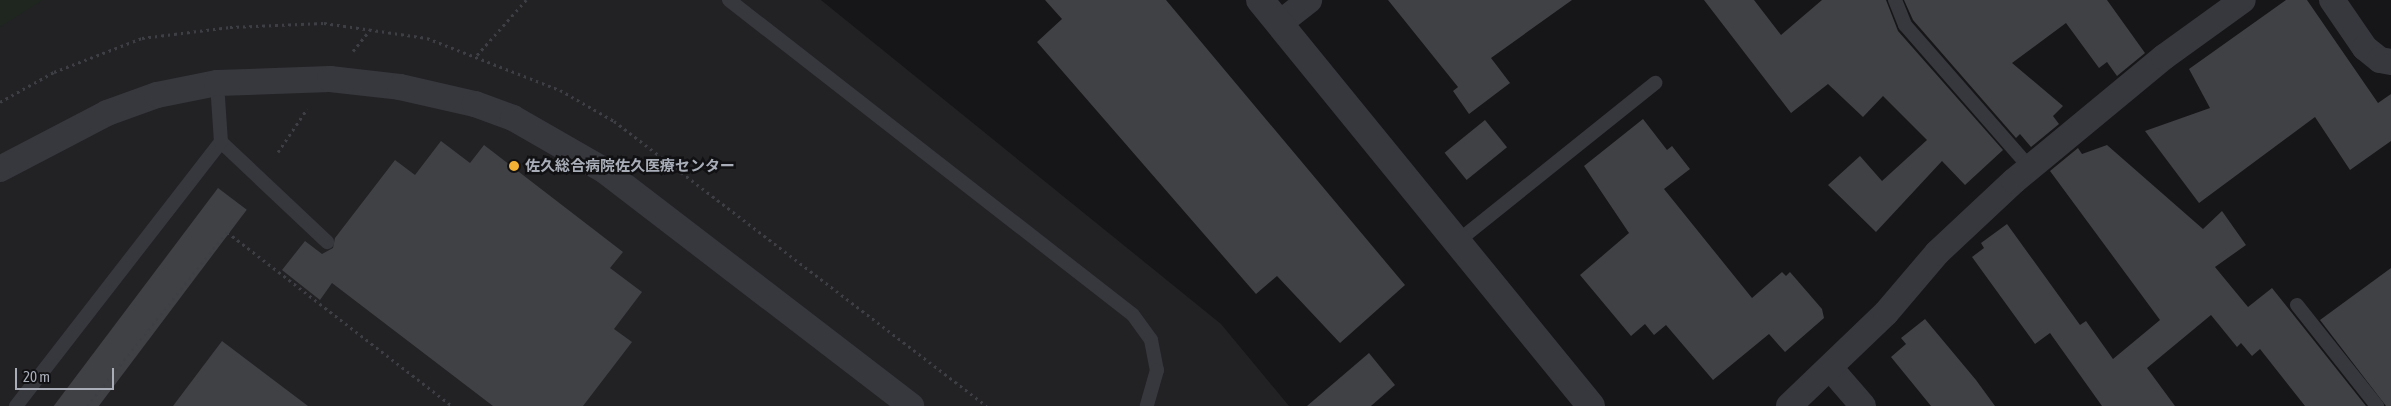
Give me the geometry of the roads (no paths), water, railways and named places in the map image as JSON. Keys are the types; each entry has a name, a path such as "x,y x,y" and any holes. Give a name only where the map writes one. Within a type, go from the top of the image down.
{"street":[{"path":"1260,0 1591,406"},
{"path":"1280,23 1309,0"},
{"path":"1789,406 1831,368 1937,254 2030,168 2164,57 2243,0"},
{"path":"2332,0 2365,48 2380,60 2391,62"},
{"path":"0,169 107,114 157,95 217,83 286,78 400,87 513,118 605,171 911,406"},
{"path":"1831,368 1863,406"}],"lane":[{"path":"729,0 1133,315 1151,340 1157,370 1147,406"},
{"path":"1895,0 1905,24 2030,168"},
{"path":"16,406 221,142 217,83"},
{"path":"1458,241 1655,83"},
{"path":"221,142 327,242"},
{"path":"2297,305 2378,406"}],"place":[{"name":"佐久総合病院佐久医療センター","path":"514,166"}]}
